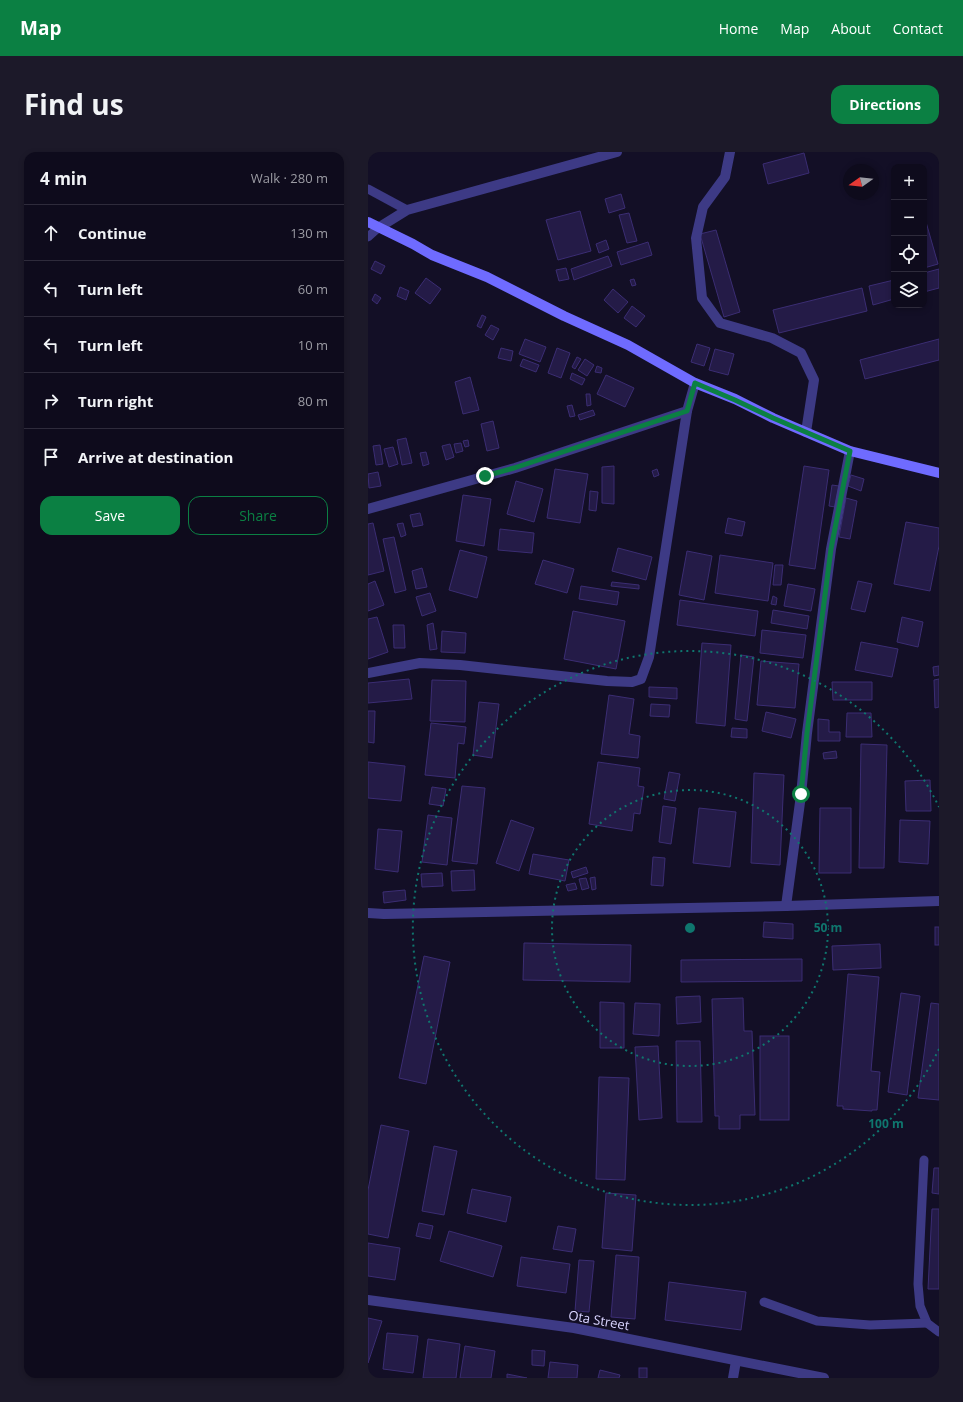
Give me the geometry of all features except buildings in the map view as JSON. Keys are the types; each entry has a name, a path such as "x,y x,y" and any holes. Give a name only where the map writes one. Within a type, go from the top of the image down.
{"street":[{"path":"378,228 408,210 617,152"},
{"path":"730,152 725,177 703,207 696,238 702,298 720,324 772,338 801,353 814,380 806,432"},
{"path":"368,222 432,255 488,277 564,316 628,345 695,383 773,418 850,451 939,473"},
{"path":"368,673 420,663 460,665 607,681 632,682 641,679 649,657 687,411 695,383"},
{"path":"368,509 514,468 687,411"},
{"path":"786,906 831,549 850,451"},
{"path":"368,913 384,914 786,906 939,901"},
{"name":"Ota Street","path":"368,1300 574,1328 824,1378"},
{"path":"733,1378 736,1360"}],"lane":[{"path":"368,189 408,210"},
{"path":"368,237 378,228"},
{"path":"924,1160 918,1284 920,1306 927,1323 939,1332"},
{"path":"764,1302 816,1321 870,1324 927,1323"}],"route":[{"path":"485,476 514,468 687,411 695,383 850,451 831,549 807,733 801,794"}]}
